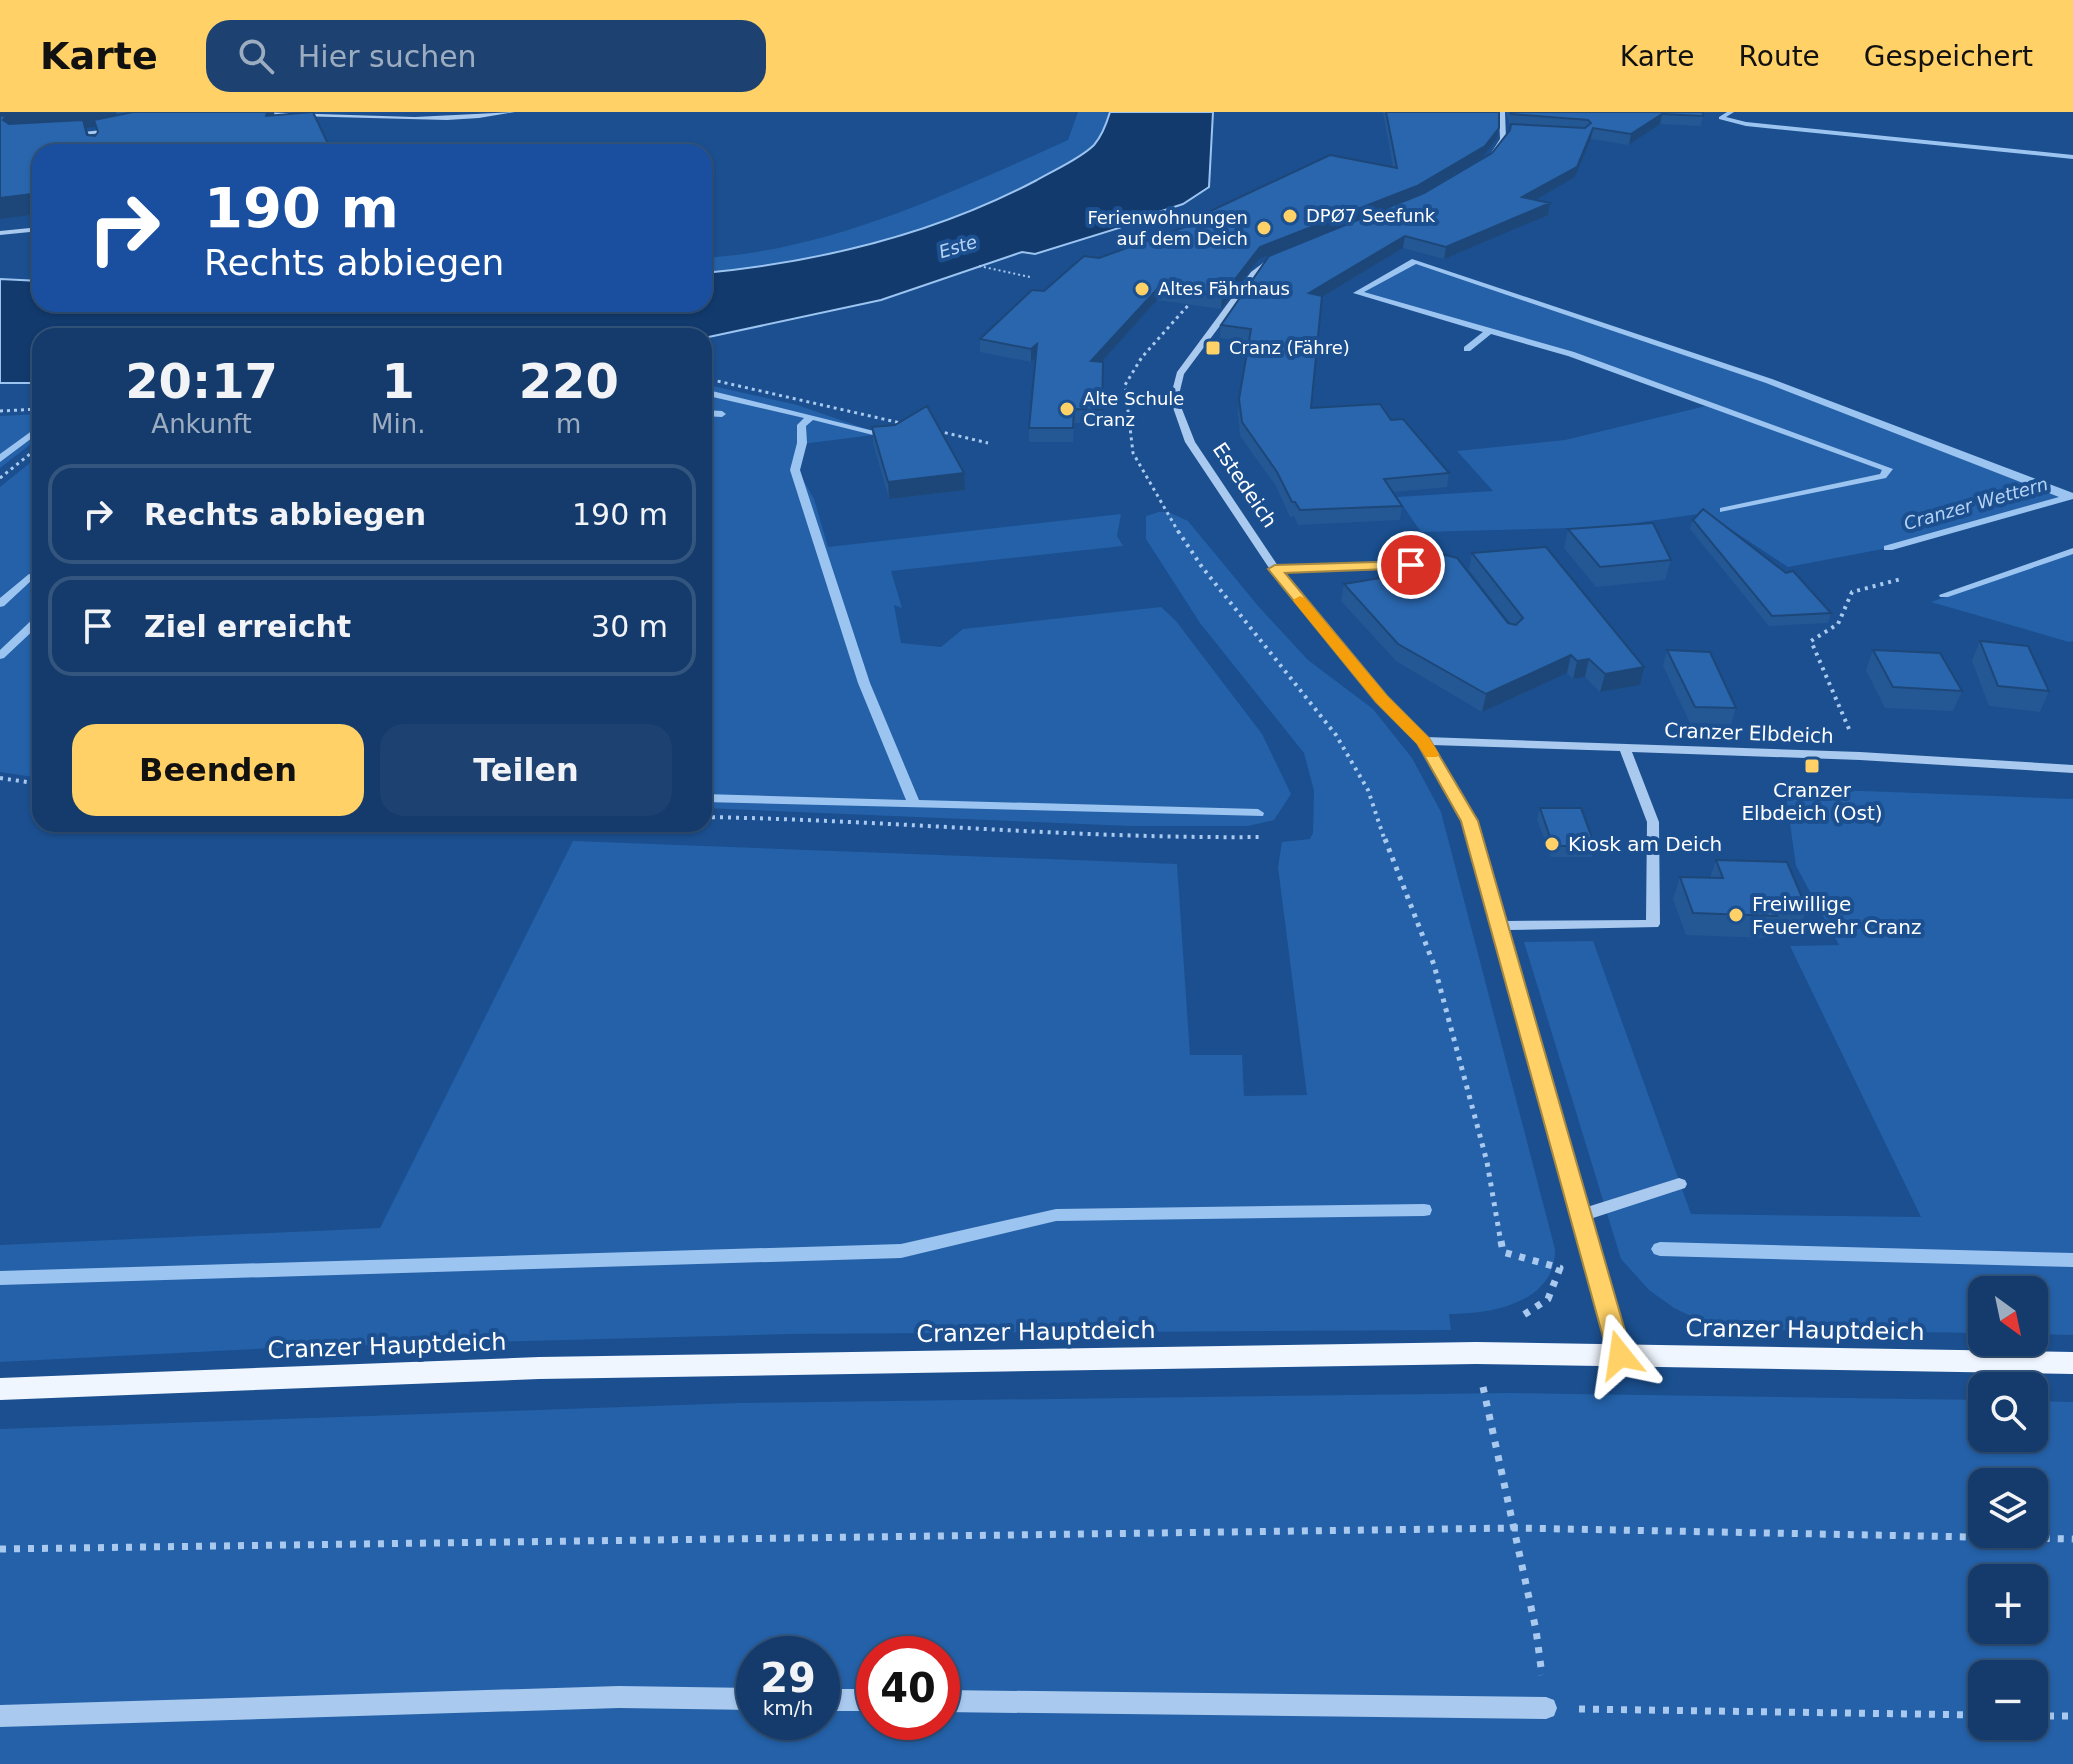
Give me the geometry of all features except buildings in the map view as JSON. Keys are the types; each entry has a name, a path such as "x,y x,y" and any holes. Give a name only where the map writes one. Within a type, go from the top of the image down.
{"main road":[{"name":"Cranzer Hauptdeich","path":"0,1389 555,1367 1476,1353 2073,1363"}],"street":[{"path":"246,113 324,113 421,121 512,112"},
{"path":"1487,160 1503,139 1502,112"},
{"path":"1503,129 1519,130"},
{"path":"61,134 113,130"},
{"path":"95,139 94,136 102,132"},
{"path":"0,233 32,230"},
{"name":"Estedeich","path":"1282,254 1263,264 1254,274 1180,374 1174,399 1190,442 1275,569 1381,699 1423,741 1470,821 1497,926 1620,1355"},
{"path":"1275,569 1422,565"},
{"name":"Cranzer Elbdeich","path":"1423,741 1860,756 2073,769"},
{"path":"1497,926 1653,924 1653,822 1625,749"},
{"path":"1582,1215 1679,1184"},
{"path":"0,1716 619,1697 736,1699"},
{"path":"960,1701 1546,1708"}],"path":[{"path":"979,266 1030,277"},
{"path":"712,380 913,426"},
{"path":"1125,385 1133,453 1161,505 1202,567 1336,735 1368,790 1434,965 1487,1162 1503,1252 1560,1268 1548,1299 1521,1318 1508,1323"},
{"path":"0,411 32,409"},
{"path":"928,429 988,443"},
{"path":"0,478 32,452"},
{"path":"1860,756 1811,641 1838,624 1852,592 1901,579"},
{"path":"0,778 32,783"},
{"path":"712,817 866,821 970,830 1113,836 1260,837"},
{"path":"1485,1396 1536,1630 1546,1708 1968,1715"},
{"path":"0,1549 1515,1528 2073,1539"},
{"path":"2048,1716 2073,1716"}],"shaded area":[{"path":"1078,112 1110,112 1099,138 1082,155 1037,180 958,216 833,253 712,272 712,257 799,244 891,216 1068,140"},
{"path":"1415,261 1769,381 2069,497 1888,548 1788,567 1706,513 1607,527 1421,532 1397,497 1493,491 1457,451 1565,440 1714,404 1571,354 1357,293"},
{"path":"712,386 797,405 881,434 802,444 796,467 814,499 828,547 1121,514 1117,536 1123,546 891,571 902,608 894,605 901,643 941,647 963,629 1161,607 1176,621 1262,734 1291,794 1274,820 1248,826 1130,826 712,808"},
{"path":"32,414 32,443 0,468 0,416"},
{"path":"32,461 32,777 0,772 0,487"},
{"path":"1168,512 1188,521 1259,607 1308,660 1373,709 1412,758 1441,812 1555,1249 1545,1282 1533,1293 1501,1308 1449,1314 1451,1330 789,1334 294,1347 0,1362 0,1245 380,1228 573,841 1177,864 1190,1055 1242,1055 1244,1096 1307,1095 1278,867 1282,842 1310,839 1313,833 1314,791 1304,753 1200,623 1146,539 1146,516"},
{"path":"2073,551 2073,641 1931,602"},
{"path":"1785,788 2073,799 2073,1335 2048,1334 2048,1276 1968,1276 1968,1333 1718,1329 1674,1308 1649,1290 1621,1259 1524,942 1593,941 1691,1214 1921,1217 1790,946 1839,945 1796,866"},
{"path":"1509,1393 1968,1400 1968,1452 2048,1452 2048,1401 2073,1402 2073,1764 0,1764 0,1429 738,1403"}],"water":[{"name":"Este","path":"1110,112 1213,112 1209,187 1183,204 1035,254 1022,252 881,300 712,336 712,328 32,328 32,383 0,383 0,279 32,281 32,312 712,312 712,272 833,253 958,216 1067,164 1094,145"}],"waterway":[{"path":"1731,112 1721,118 1746,124 2073,157"},
{"path":"1723,510 1883,476 1888,469 1571,354 1357,293 1415,261 1769,381 2069,497"},
{"path":"1467,349 1489,331"},
{"path":"712,394 811,417"},
{"path":"712,413 722,414"},
{"path":"811,417 881,434"},
{"path":"811,417 801,425 802,443 795,470 864,683 914,804"},
{"path":"0,459 32,434"},
{"name":"Cranzer Wettern","path":"1888,548 2069,497"},
{"path":"1944,595 2073,551"},
{"path":"0,604 29,577"},
{"path":"0,656 32,626"},
{"path":"712,798 914,804"},
{"path":"914,804 1258,813"},
{"path":"0,1278 901,1251 1056,1215 1424,1210"},
{"path":"1660,1249 2073,1260"}],"slow traffic":[{"path":"1300,600 1381,699 1423,741 1431,754"}],"place":[{"name":"DPØ7 Seefunk","path":"1290,216"},
{"name":"Ferienwohnungen auf dem Deich","path":"1264,228"},
{"name":"Altes Fährhaus","path":"1142,289"},
{"name":"Cranz (Fähre)","path":"1213,348"},
{"name":"Alte Schule Cranz","path":"1067,409"},
{"name":"Cranzer Elbdeich (Ost)","path":"1812,766"},
{"name":"Kiosk am Deich","path":"1552,844"},
{"name":"Freiwillige Feuerwehr Cranz","path":"1736,915"}],"route":[{"path":"1411,565 1275,569 1381,699 1423,741 1470,821 1497,926 1620,1355"}]}
